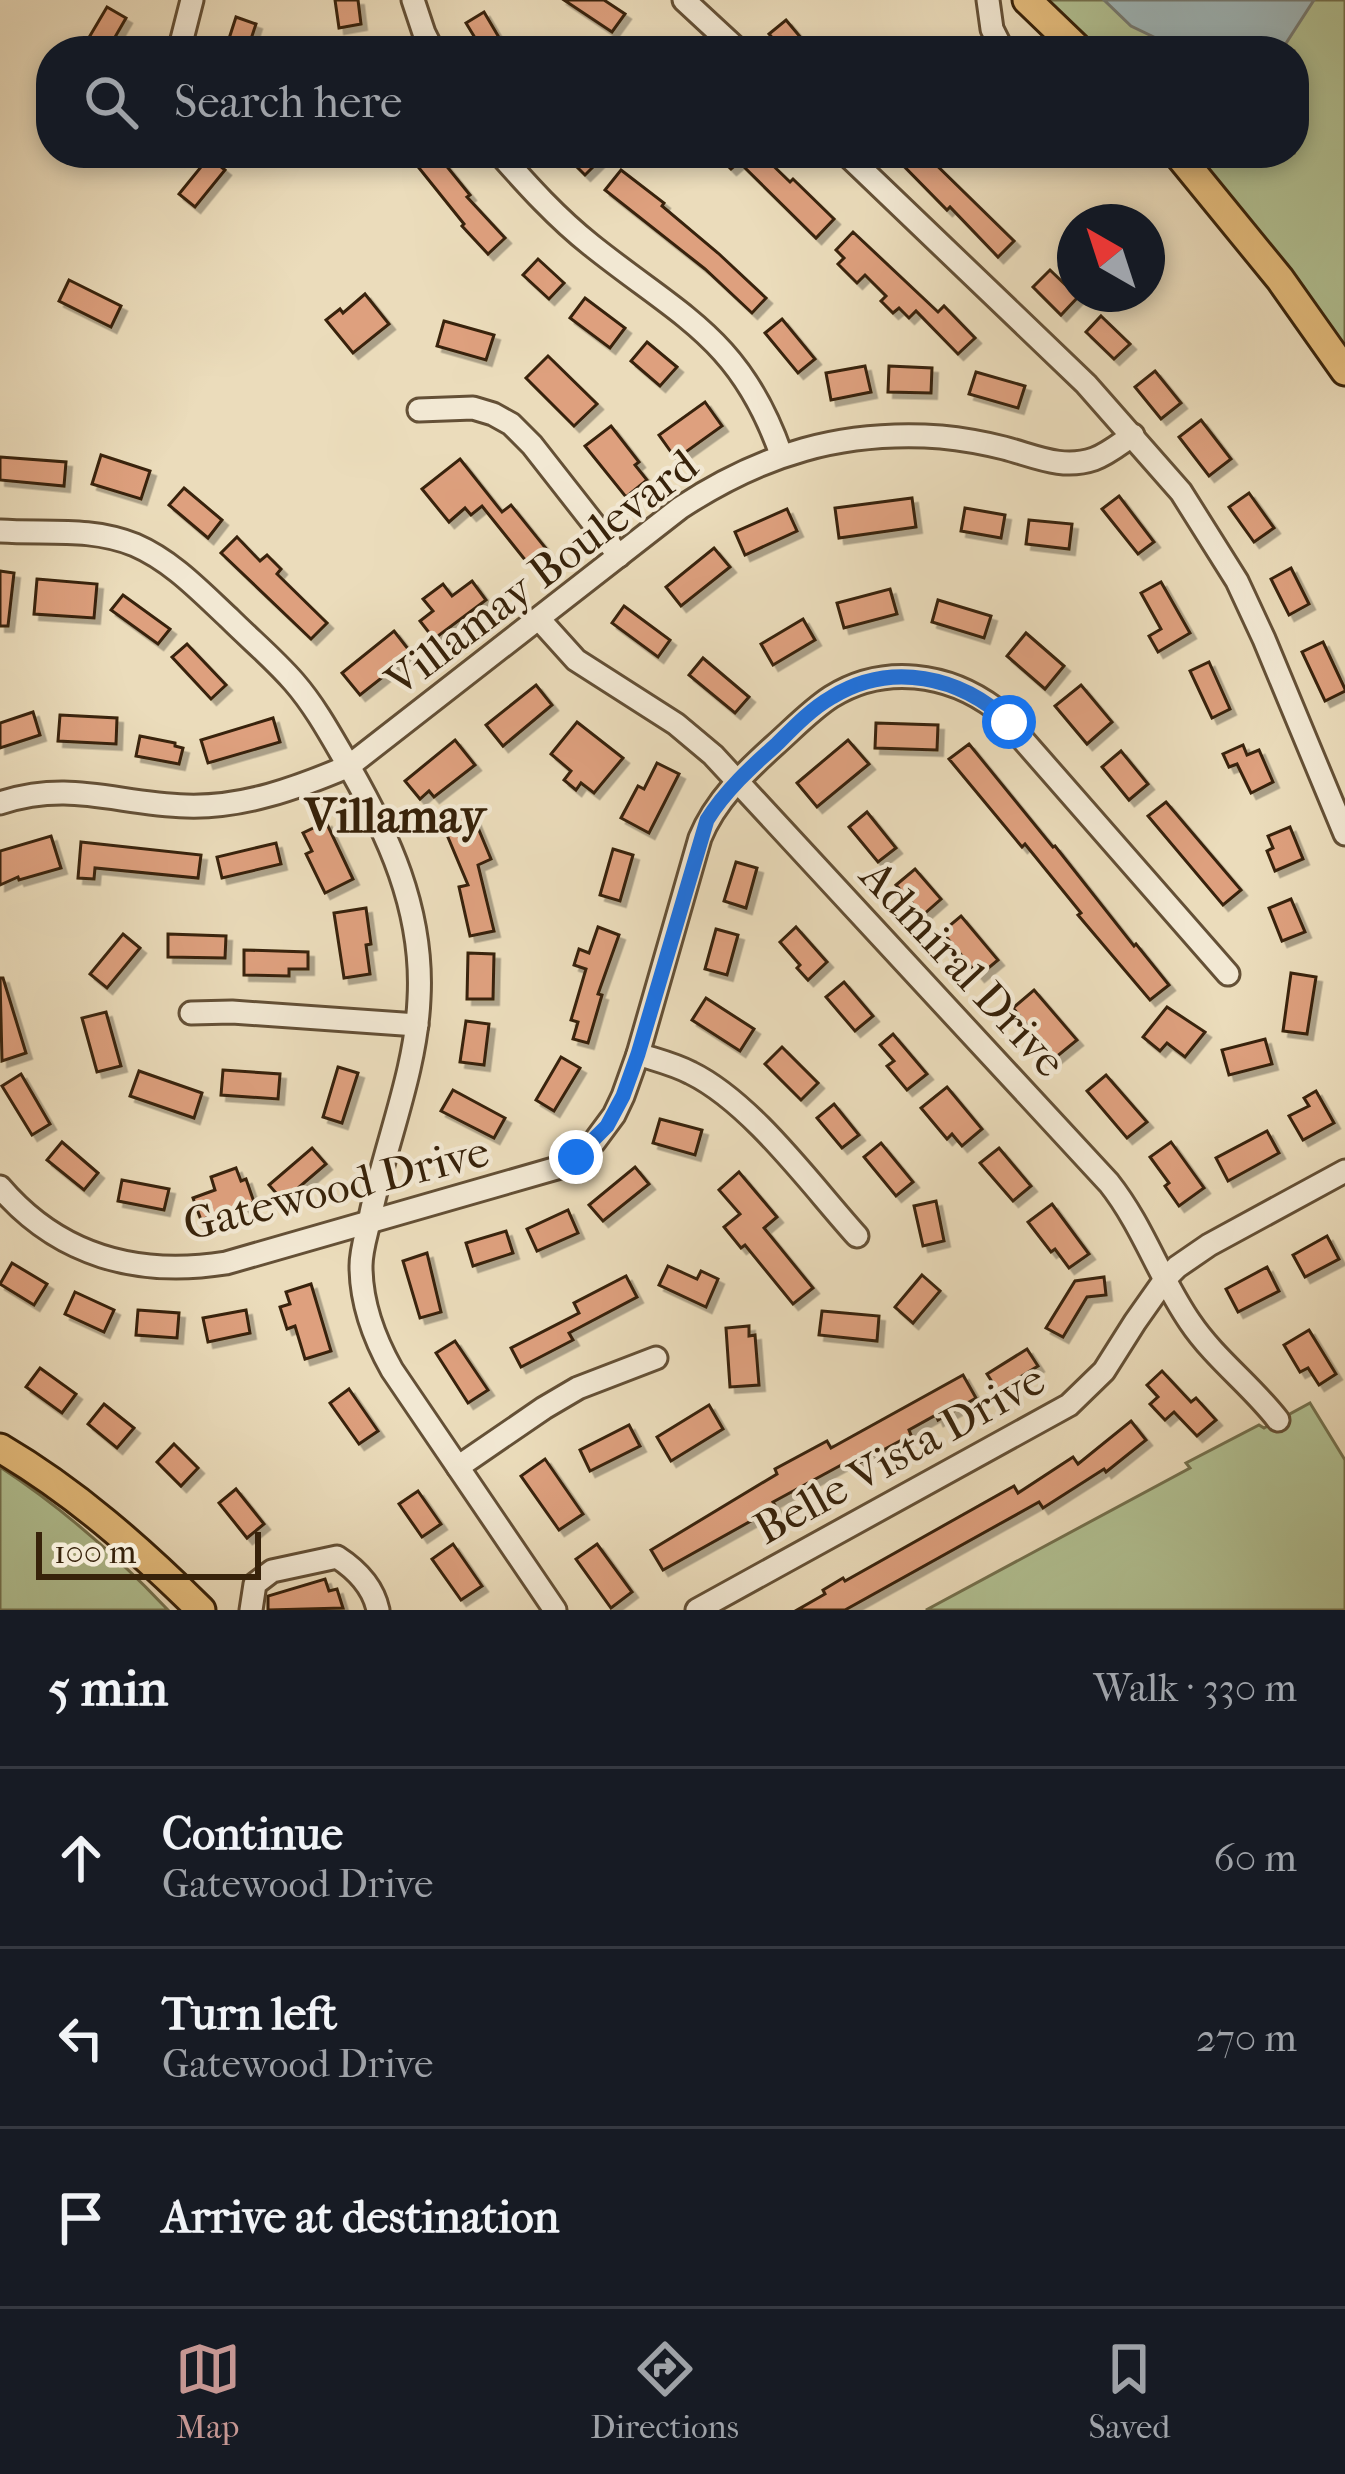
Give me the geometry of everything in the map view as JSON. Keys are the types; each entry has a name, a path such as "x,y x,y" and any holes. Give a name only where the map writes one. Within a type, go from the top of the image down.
{"main road":[{"path":"1027,0 1064,36"},
{"path":"1189,168 1280,279 1345,370"},
{"path":"0,1448 68,1492 122,1535 201,1610"}],"street":[{"path":"183,36 193,0"},
{"path":"413,0 427,36"},
{"path":"684,0 723,36"},
{"path":"988,0 996,36"},
{"path":"513,168 589,244 726,352 758,398 781,454"},
{"path":"861,168 1086,384 1181,492 1237,581 1345,834"},
{"path":"419,410 473,408 511,424 620,556"},
{"name":"Villamay Boulevard","path":"0,803 56,791 158,805 218,805 291,789 349,766 704,492 781,454 854,440 920,436 976,442 1066,464 1091,460 1133,435"},
{"path":"0,531 100,534 136,545 191,582 294,681 318,712 392,849 405,885 419,960 418,1025 360,1260 364,1295 374,1333 392,1370 555,1610"},
{"name":"Admiral Drive","path":"539,619 576,660 676,724 713,755 1109,1183 1137,1222 1177,1302 1215,1354 1279,1420"},
{"name":"Gatewood Drive","path":"0,1187 34,1220 99,1256 151,1268 196,1268 542,1174 576,1157 614,1115 638,1054 700,838 715,807 813,711 846,689 872,680 929,678 984,700 1009,722 1228,974"},
{"path":"191,1013 418,1025"},
{"path":"638,1054 691,1073 728,1097 857,1237"},
{"name":"Belle Vista Drive","path":"697,1610 1069,1405 1105,1372 1166,1278 1209,1245 1345,1171"},
{"path":"458,1467 578,1388 656,1358"},
{"path":"251,1610 255,1584 272,1571 337,1556 366,1583 378,1610"}],"green space":[{"path":"1023,0 1345,0 1345,385 1280,279 1183,168 1309,168 1309,36 1062,36"},
{"path":"1310,1403 1345,1460 1345,1610 926,1610 1190,1468 1186,1463"},
{"path":"0,1467 88,1534 168,1610 0,1610"}],"water":[{"path":"1104,0 1314,0 1291,36 1152,36 1131,26"}],"building":[{"path":"335,0 358,0 361,24 339,28"},
{"path":"564,0 604,0 625,14 612,32"},
{"path":"107,7 126,18 116,36 90,36"},
{"path":"484,12 498,36 474,36 466,23"},
{"path":"236,17 256,24 252,36 230,36"},
{"path":"786,20 799,36 771,36"},
{"path":"200,168 225,170 195,207 179,194"},
{"path":"419,168 448,168 470,195 467,197 505,238 488,254"},
{"path":"745,168 776,168 834,219 816,238"},
{"path":"906,168 939,168 1014,241 998,257 950,207 947,210"},
{"path":"621,170 664,203 766,298 752,313 605,190"},
{"path":"853,232 938,312 944,306 975,338 958,354 916,311 909,318 899,308 893,313 881,301 886,296 865,275 857,283 838,264 844,258 836,250"},
{"path":"538,259 564,283 549,299 523,275"},
{"path":"1050,270 1057,277 1057,311 1033,287"},
{"path":"69,280 121,306 111,327 59,301"},
{"path":"365,294 389,324 353,353 326,320 340,309 343,313"},
{"path":"585,298 625,328 610,348 570,318"},
{"path":"1101,316 1130,344 1114,359 1086,332"},
{"path":"782,319 815,359 798,373 765,333"},
{"path":"444,321 494,335 486,360 437,346"},
{"path":"647,342 677,367 660,386 631,361"},
{"path":"548,356 597,404 574,426 526,378"},
{"path":"865,366 871,392 831,400 826,373"},
{"path":"889,366 932,368 931,393 888,392"},
{"path":"1155,371 1181,403 1161,419 1135,387"},
{"path":"976,372 1025,386 1018,408 969,394"},
{"path":"705,402 722,426 676,459 659,435"},
{"path":"1201,420 1231,459 1209,476 1179,437"},
{"path":"611,426 647,480 626,497 585,446"},
{"path":"101,455 150,471 141,499 92,484"},
{"path":"0,457 66,462 64,486 0,480"},
{"path":"460,459 502,512 511,505 548,551 530,566 482,506 471,515 465,508 449,522 422,489"},
{"path":"184,488 222,520 208,538 169,505"},
{"path":"1249,493 1274,528 1254,542 1229,507"},
{"path":"1119,496 1154,542 1138,554 1102,509"},
{"path":"912,498 916,527 839,538 835,508"},
{"path":"965,508 1005,515 1001,538 961,531"},
{"path":"787,509 797,531 745,555 735,532"},
{"path":"1029,520 1072,524 1069,549 1026,544"},
{"path":"237,537 260,561 267,555 281,569 277,574 327,623 311,639 221,553"},
{"path":"714,548 730,567 681,606 666,587"},
{"path":"1291,568 1309,604 1289,615 1271,579"},
{"path":"0,571 14,573 8,626 0,626"},
{"path":"37,579 97,584 94,618 34,614"},
{"path":"472,581 486,600 434,639 420,621 433,611 423,599 443,584 452,596"},
{"path":"1161,582 1190,633 1158,652 1149,636 1161,629 1141,593"},
{"path":"890,589 897,614 844,628 837,603"},
{"path":"123,595 170,629 158,644 111,610"},
{"path":"938,600 991,616 984,638 932,622"},
{"path":"624,606 670,640 658,657 612,623"},
{"path":"803,619 815,640 773,665 761,644"},
{"path":"394,631 412,654 360,695 342,673"},
{"path":"1026,633 1064,666 1045,689 1007,656"},
{"path":"1323,642 1345,689 1325,701 1302,652"},
{"path":"187,644 226,685 211,699 172,657"},
{"path":"703,658 749,697 735,713 689,675"},
{"path":"1209,662 1230,709 1212,718 1190,671"},
{"path":"536,685 552,705 503,746 486,725"},
{"path":"1081,685 1112,722 1087,744 1055,706"},
{"path":"33,712 40,735 0,748 0,723"},
{"path":"60,715 117,718 116,744 58,741"},
{"path":"273,718 280,742 208,763 201,740"},
{"path":"577,722 623,758 594,793 581,783 576,790 564,780 571,771 551,754"},
{"path":"876,723 938,725 937,750 875,748"},
{"path":"140,736 183,748 179,764 136,756"},
{"path":"455,740 475,765 434,797 429,791 420,799 405,781"},
{"path":"848,740 869,764 817,807 797,783"},
{"path":"969,744 1169,985 1150,1000 1025,844 1022,847 949,759"},
{"path":"1243,745 1247,755 1259,750 1273,782 1251,793 1237,764 1229,767 1223,754"},
{"path":"1121,751 1148,784 1129,800 1102,767"},
{"path":"657,763 679,774 649,833 621,818"},
{"path":"1166,802 1241,890 1223,905 1148,816"},
{"path":"471,811 491,859 478,865 494,931 470,936 459,887 468,885 442,823"},
{"path":"867,812 896,848 878,862 849,827"},
{"path":"326,822 353,879 325,893 306,854 312,851 303,833"},
{"path":"1290,827 1303,859 1275,871 1267,851 1273,848 1268,836"},
{"path":"51,836 61,868 0,885 0,851"},
{"path":"81,842 201,855 198,878 95,868 94,879 78,878"},
{"path":"276,843 281,864 222,878 217,857"},
{"path":"613,849 633,855 620,901 600,895"},
{"path":"736,862 757,868 746,908 724,901"},
{"path":"915,869 941,899 923,915 896,885"},
{"path":"1291,899 1305,932 1282,941 1269,908"},
{"path":"366,908 370,974 344,978 334,913"},
{"path":"961,916 998,960 979,976 942,932"},
{"path":"598,927 619,935 598,994 602,995 588,1043 573,1039 578,1022 571,1020 586,969 574,965 579,949 589,953"},
{"path":"796,927 827,962 808,980 780,942"},
{"path":"716,929 738,935 727,975 705,969"},
{"path":"123,934 140,948 107,988 90,974"},
{"path":"168,934 226,936 225,958 168,957"},
{"path":"244,950 308,952 308,969 289,969 289,976 244,975"},
{"path":"468,953 494,954 493,999 467,999"},
{"path":"1291,973 1316,977 1307,1034 1283,1031"},
{"path":"0,978 26,1053 2,1061"},
{"path":"844,982 873,1016 855,1031 826,997"},
{"path":"1034,990 1077,1040 1055,1058 1013,1008"},
{"path":"706,998 754,1029 740,1051 692,1020"},
{"path":"1167,1007 1205,1032 1185,1057 1167,1043 1160,1051 1143,1037"},
{"path":"106,1012 121,1066 97,1072 82,1018"},
{"path":"466,1021 489,1024 484,1065 460,1062"},
{"path":"893,1034 927,1074 907,1090 887,1066 894,1061 880,1045"},
{"path":"1265,1039 1272,1064 1229,1075 1222,1050"},
{"path":"782,1047 818,1083 801,1100 765,1064"},
{"path":"561,1057 580,1068 554,1111 536,1100"},
{"path":"338,1067 358,1073 342,1123 323,1117"},
{"path":"223,1070 280,1074 278,1099 221,1095"},
{"path":"139,1071 202,1093 194,1118 130,1096"},
{"path":"21,1074 50,1124 32,1135 2,1086"},
{"path":"1106,1075 1147,1122 1127,1138 1087,1091"},
{"path":"947,1087 982,1129 962,1146 952,1134 947,1139 921,1108"},
{"path":"453,1090 505,1118 494,1138 441,1111"},
{"path":"1316,1091 1334,1123 1303,1140 1289,1116 1309,1106 1304,1098"},
{"path":"834,1104 859,1135 842,1148 817,1118"},
{"path":"660,1119 702,1130 695,1155 653,1143"},
{"path":"1267,1131 1279,1153 1228,1181 1216,1158"},
{"path":"62,1142 98,1173 84,1190 47,1160"},
{"path":"1171,1142 1204,1188 1179,1206 1150,1157"},
{"path":"881,1143 913,1182 896,1196 864,1157"},
{"path":"312,1148 326,1164 283,1201 269,1185"},
{"path":"999,1148 1031,1186 1013,1201 980,1163"},
{"path":"635,1167 649,1184 603,1221 589,1205"},
{"path":"236,1168 241,1181 246,1179 254,1202 201,1220 193,1198 215,1190 211,1177"},
{"path":"739,1172 777,1217 764,1228 813,1288 793,1304 745,1245 741,1248 724,1227 740,1214 719,1190"},
{"path":"122,1180 169,1189 164,1210 118,1201"},
{"path":"936,1201 944,1241 923,1246 914,1206"},
{"path":"1052,1204 1089,1254 1069,1268 1028,1222"},
{"path":"568,1210 578,1233 537,1251 527,1229"},
{"path":"506,1231 513,1253 473,1266 466,1243"},
{"path":"1327,1236 1339,1259 1305,1277 1293,1255"},
{"path":"427,1253 441,1312 420,1318 403,1261"},
{"path":"12,1263 47,1284 34,1305 0,1284"},
{"path":"668,1266 697,1279 701,1271 718,1279 706,1307 659,1285"},
{"path":"1267,1267 1279,1291 1238,1312 1226,1289"},
{"path":"922,1275 940,1291 913,1323 895,1307"},
{"path":"626,1276 637,1297 569,1333 573,1340 521,1367 511,1348 579,1313 574,1303"},
{"path":"1104,1277 1106,1295 1087,1297 1063,1337 1046,1328 1075,1281"},
{"path":"311,1284 331,1351 305,1359 295,1326 287,1329 280,1307 290,1304 286,1292"},
{"path":"75,1292 114,1310 104,1332 65,1314"},
{"path":"138,1310 179,1313 177,1338 136,1335"},
{"path":"246,1310 250,1333 208,1342 203,1318"},
{"path":"822,1311 879,1316 877,1341 819,1335"},
{"path":"749,1326 749,1336 755,1335 759,1385 730,1387 726,1328"},
{"path":"1309,1330 1336,1374 1319,1385 1308,1368 1300,1372 1284,1345"},
{"path":"455,1341 488,1390 468,1403 436,1353"},
{"path":"1027,1349 1038,1366 998,1391 987,1374"},
{"path":"40,1368 76,1394 62,1413 26,1387"},
{"path":"1162,1371 1216,1420 1197,1436 1174,1412 1165,1420 1150,1404 1158,1397 1147,1385"},
{"path":"963,1375 976,1398 909,1430 911,1435 859,1463 856,1457 773,1502 776,1507 663,1570 651,1550 777,1474 775,1469 827,1441 831,1448"},
{"path":"349,1389 378,1431 359,1444 330,1403"},
{"path":"104,1404 134,1428 117,1448 88,1424"},
{"path":"709,1405 723,1429 671,1461 657,1437"},
{"path":"1131,1421 1146,1440 1106,1472 1043,1508 1039,1502 845,1610 797,1610 843,1578 1014,1486 1018,1493 1073,1457 1078,1464"},
{"path":"629,1425 640,1446 590,1471 580,1450"},
{"path":"174,1444 198,1468 181,1486 157,1462"},
{"path":"545,1459 583,1514 559,1530 521,1476"},
{"path":"236,1489 264,1524 247,1538 219,1503"},
{"path":"418,1491 441,1524 422,1537 399,1504"},
{"path":"453,1544 482,1586 461,1600 432,1559"},
{"path":"597,1544 632,1592 611,1608 576,1559"},
{"path":"325,1579 329,1591 337,1589 343,1608 268,1610 268,1596"}],"district":[{"name":"Villamay","path":"395,815"}],"route":[{"path":"576,1157 607,1126 623,1096 707,820 762,757 828,699 885,677 914,676 956,686 984,700 1009,722"}]}
